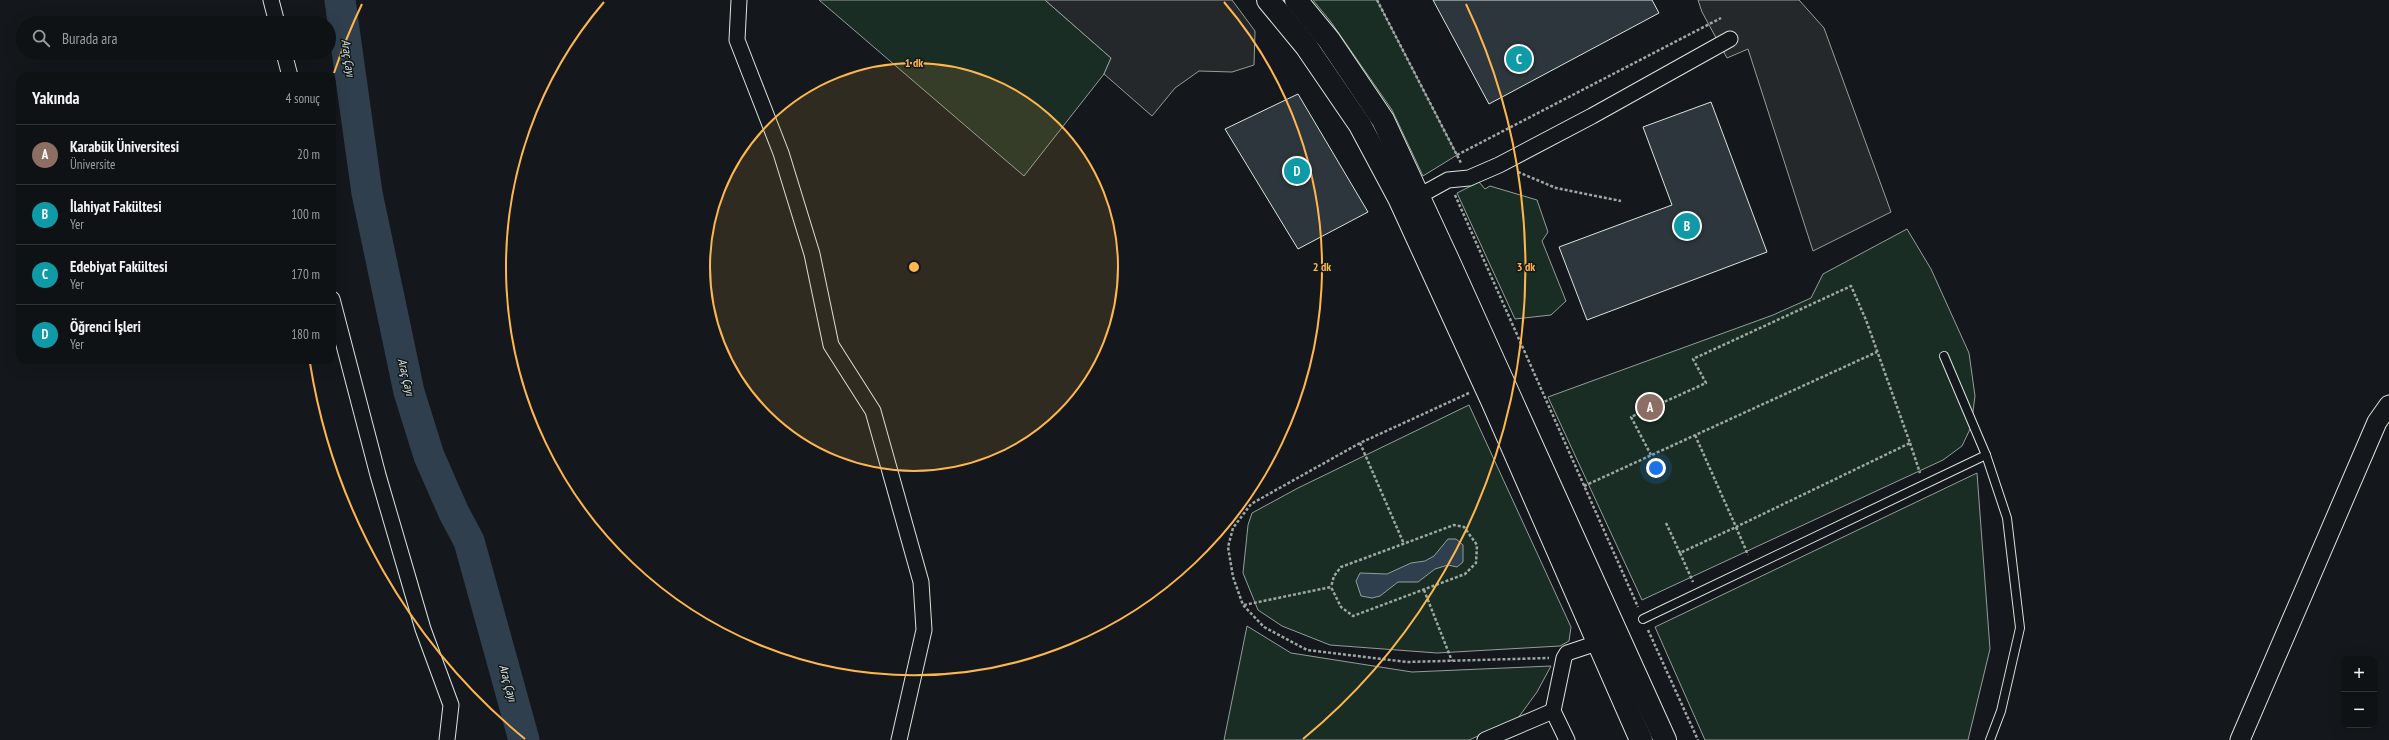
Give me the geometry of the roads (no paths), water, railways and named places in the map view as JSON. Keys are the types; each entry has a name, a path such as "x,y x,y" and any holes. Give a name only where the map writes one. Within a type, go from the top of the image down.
{"main road":[{"path":"1268,0 1306,46 1410,201 1618,634 1666,740"},
{"path":"1296,0 1329,40 1383,120 1410,201 1494,403 1597,644 1641,740"}],"street":[{"path":"271,0 274,16"},
{"path":"740,0 737,40 781,153 810,247 832,344 873,411 921,582 924,630 899,740"},
{"path":"1410,201 1448,180 1469,178 1499,165 1592,116 1730,39"},
{"path":"286,60 289,72"},
{"path":"336,314 378,476 418,614 451,705 447,740"},
{"path":"2240,740 2377,422 2389,405"},
{"path":"1567,740 1553,711 1564,658 1567,653 1597,644 1618,634"},
{"path":"1485,740 1553,711"}],"lane":[{"path":"1944,356 1986,455 2007,518 2020,628 2001,711 1990,740"},
{"path":"1643,619 1986,455"}],"water":[{"path":"1448,539 1456,539 1463,545 1463,562 1457,567 1448,565 1435,569 1418,582 1398,582 1380,596 1372,598 1361,596 1356,581 1360,573 1387,574 1411,563 1425,561 1434,556"}],"waterway":[{"name":"Araç Çayı","path":"340,0 367,193 409,392 429,456 454,513 469,541 524,740"}],"place":[{"name":"Edebiyat Fakültesi","path":"1519,59"},
{"name":"Öğrenci İşleri","path":"1297,171"},
{"name":"İlahiyat Fakültesi","path":"1687,226"},
{"name":"Karabük Üniversitesi","path":"1650,407"}]}
